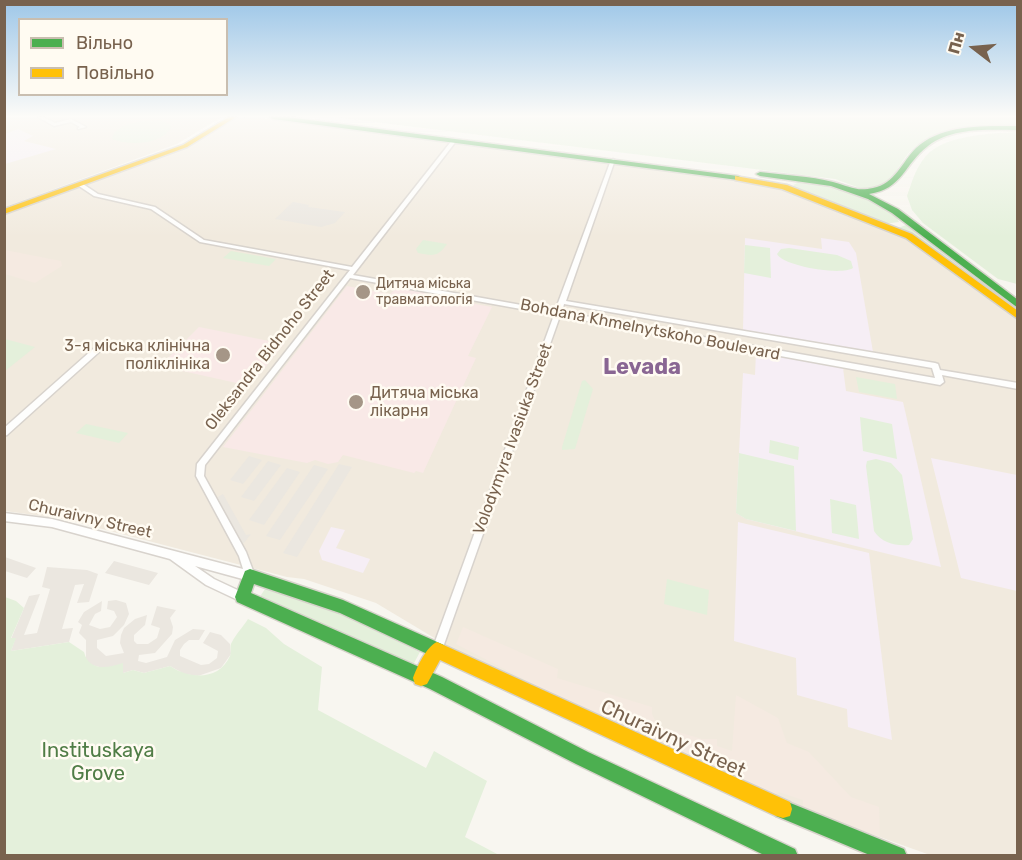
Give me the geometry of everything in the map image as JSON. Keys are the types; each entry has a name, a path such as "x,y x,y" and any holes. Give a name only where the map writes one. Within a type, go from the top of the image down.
{"main road":[{"path":"4,210 81,184 149,157"},
{"path":"4,210 152,157"},
{"path":"594,157 705,170"},
{"path":"605,157 796,185 832,184 860,192 879,193 893,186 914,157"},
{"path":"796,185 927,247 1017,316"},
{"path":"891,228 903,225 904,218 894,201 893,186"},
{"path":"860,192 904,218 1017,305"},
{"path":"242,597 250,576"},
{"name":"Churaivny Street","path":"250,576 344,607 762,801 897,855"},
{"name":"Churaivny Street","path":"242,597 421,678 788,855"},
{"path":"421,678 437,650"}],"street":[{"name":"Oleksandra Bidnoho Street","path":"250,576 243,555 200,476 200,468 442,157"},
{"name":"Volodymyra Ivasiuka Street","path":"437,650 613,160"},
{"name":"Bohdana Khmelnytskoho Boulevard","path":"81,184 96,195 153,208 202,241 558,312 940,382 935,366 562,302"},
{"path":"4,433 104,344"},
{"path":"910,362 914,377"},
{"name":"Bohdana Khmelnytskoho Boulevard","path":"937,372 1017,386"},
{"name":"Churaivny Street","path":"4,517 52,523 250,576"},
{"name":"Churaivny Street","path":"169,553 210,582 242,597"}],"shaded area":[{"path":"5,157 141,157 5,207"},
{"path":"5,157 28,157 5,164"},
{"path":"155,157 576,157 734,178 778,187 899,234 923,248 1017,320 1017,855 930,855 740,787 446,645 376,603 304,579 287,577 64,519 5,511 5,213"},
{"path":"293,202 309,205 308,207 345,212 335,223 321,227 275,219"},
{"path":"745,238 822,249 821,238 849,242 856,253 873,352 743,330"},
{"path":"5,250 61,261 62,266 35,283 5,274"},
{"name":"Дитяча міська лікарня","path":"347,286 390,294 397,288 427,292 425,295 492,307 468,356 476,358 423,473 416,471 414,473 343,455 338,462 328,464 315,460 307,463 223,447"},
{"name":"3-я міська клінічна поліклініка","path":"199,327 284,344 250,386 160,366"},
{"path":"756,352 843,368 846,391 903,402 941,567 746,519 736,513 743,373 755,375"},
{"path":"249,456 262,460 243,484 230,480"},
{"path":"931,458 1017,475 1017,591 961,578"},
{"path":"268,461 281,465 254,501 241,497"},
{"path":"339,464 352,467 297,557 283,553"},
{"path":"314,465 328,469 280,540 266,536"},
{"path":"287,468 300,472 264,525 249,520"},
{"path":"223,494 246,535 251,534 244,543 238,542 214,499"},
{"path":"738,522 869,553 892,740 848,727 847,709 797,695 796,658 734,641"},
{"path":"331,527 345,530 336,548 370,559 363,573 322,560 319,551"},
{"path":"4,557 36,568 27,578 5,571"},
{"path":"114,561 158,573 149,585 105,573"},
{"path":"47,567 87,570 98,574 89,602 77,603 84,584 75,585 62,629 73,628 69,642 11,651 15,639 11,639 29,596 40,594 24,635 37,633 50,589 42,587"},
{"path":"116,600 126,603 129,614 124,625 113,636 97,640 97,648 106,656 124,653 120,643 121,635 124,628 135,619 147,615 145,625 134,635 134,641 137,644 148,644 157,638 160,628 151,625 157,606 176,610 170,618 173,627 172,634 155,653 139,655 138,661 146,663 167,657 175,640 193,629 205,630 199,640 189,640 184,644 180,650 180,656 201,665 209,664 217,658 218,651 203,643 210,632 221,635 230,644 231,654 221,668 198,676 184,674 170,666 144,673 133,670 123,673 91,665 86,660 86,640 79,633 82,625 78,622 84,612 102,601 101,611 95,614 89,625 100,629 110,627 117,617 114,611 107,609 108,601"},
{"path":"463,627 558,669 557,678 652,707 652,714 658,726 702,739 717,739 717,746 732,751 736,695 778,718 787,743 809,752 851,797 879,807 880,837 803,807 803,800 779,792 768,799 740,786 734,775 574,705 456,644"}],"green space":[{"path":"658,157 906,157 884,189 865,190 835,179"},
{"path":"925,157 1018,157 1017,284 998,279 923,223 912,210 907,196"},
{"path":"799,182 823,184 870,199 884,205 894,213 899,222 884,224 797,189 793,185"},
{"path":"906,225 1017,308 1017,312 929,245 898,228"},
{"path":"423,240 447,244 441,251 428,255 418,253 416,249"},
{"path":"745,245 770,248 771,278 744,273"},
{"path":"789,248 837,255 851,261 853,268 837,271 801,266 777,254 781,249"},
{"path":"231,251 276,259 269,266 223,258"},
{"path":"4,339 35,347 5,371"},
{"path":"856,377 895,384 897,399 859,392"},
{"path":"585,380 593,389 575,449 562,450 582,381"},
{"path":"860,417 892,424 897,459 863,451"},
{"path":"86,424 128,433 119,443 76,433"},
{"path":"770,440 799,447 798,460 769,453"},
{"path":"739,453 794,466 796,531 746,519 736,513"},
{"path":"876,459 891,463 902,475 913,539 909,545 889,543 874,531 866,466 867,461"},
{"path":"830,499 856,505 859,539 832,533"},
{"path":"667,579 709,590 707,615 664,604"},
{"path":"267,586 347,617 420,652 413,665 259,598"},
{"name":"Іnstituskaya Grove","path":"5,597 16,601 24,608 11,638 16,638 11,651 69,642 84,652 86,658 95,666 105,667 123,663 123,673 133,670 144,673 170,666 194,675 211,674 225,664 230,656 231,644 235,636 248,619 266,628 284,644 322,667 318,710 426,768 434,751 487,781 465,837 499,855 5,855"}],"traffic: fast":[{"path":"579,157 738,178"},
{"path":"864,192 877,190 894,181 912,157"},
{"path":"760,174 832,184 871,197 895,211 1018,305"},
{"path":"438,651 343,607 250,576 242,597 436,683 582,758 788,856"},
{"path":"783,809 897,856"}],"traffic: slow":[{"path":"4,212 154,157"},
{"path":"738,178 784,187 909,236 1018,316"},
{"path":"421,678 437,650"},
{"path":"438,651 783,809"}],"place":[{"name":"Дитяча міська травматологія","path":"363,292"},
{"name":"3-я міська клінічна поліклініка","path":"223,355"},
{"name":"Дитяча міська лікарня","path":"356,402"}],"district":[{"name":"Levada","path":"642,368"}]}
